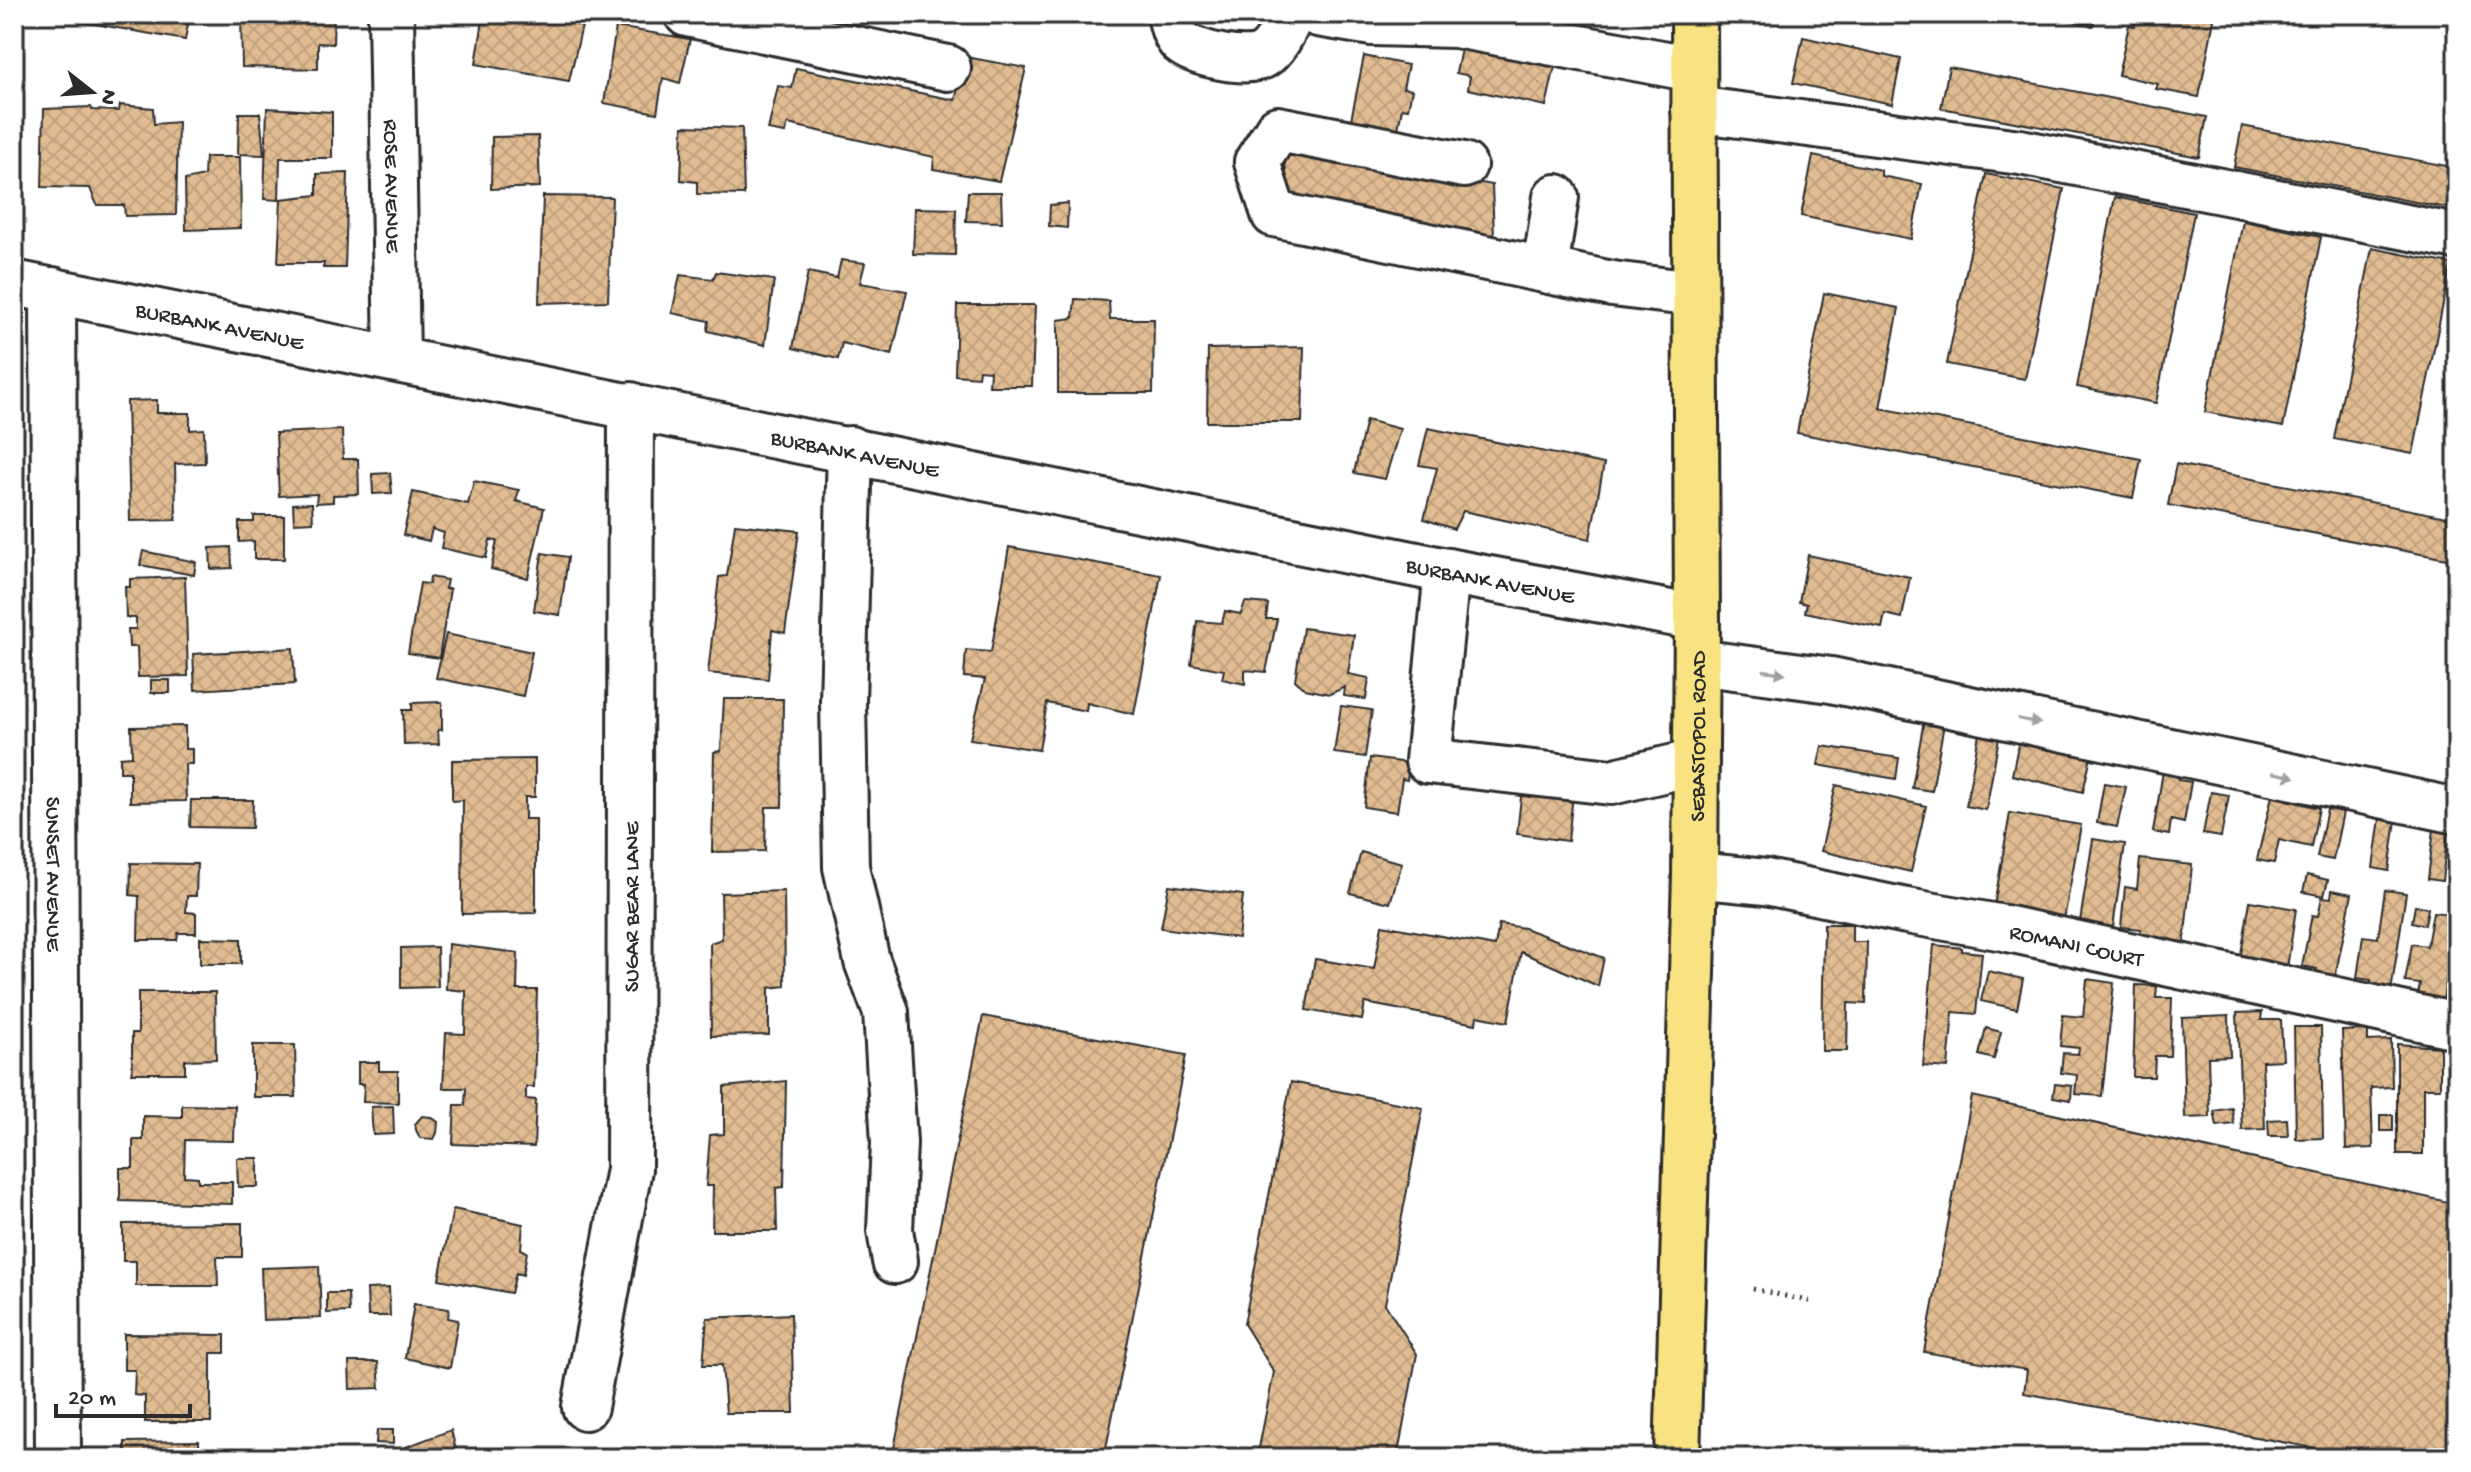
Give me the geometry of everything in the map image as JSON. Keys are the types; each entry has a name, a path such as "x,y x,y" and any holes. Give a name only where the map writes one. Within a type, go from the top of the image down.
{"main road":[{"name":"SEBASTOPOL ROAD","path":"1677,1458 1695,875 1694,14"}],"street":[{"name":"ROSE AVENUE","path":"391,14 397,359"},
{"path":"687,14 948,68"},
{"path":"1174,14 1171,19 1182,44 1226,59 1244,61 1264,56 1292,14"},
{"path":"1318,14 1372,23 1456,25 1694,89 2457,237"},
{"path":"1464,165 1278,129 1257,162 1274,214 1612,284 1695,294"},
{"path":"1545,270 1556,197"},
{"name":"BURBANK AVENUE","path":"34,286 1447,571 1697,618"},
{"name":"SUNSET AVENUE","path":"34,286 58,1458"},
{"name":"SUGAR BEAR LANE","path":"585,1407 629,1169 631,405"},
{"path":"850,449 843,702 846,867 867,961 886,1012 894,1143 890,1230 895,1261"},
{"path":"1447,571 1428,761 1611,782 1696,762"},
{"path":"1697,662 1831,680 2457,811"},
{"name":"ROMANI COURT","path":"1695,875 1766,882 2004,928 2457,1026"}],"path":[{"path":"1753,1289 1813,1302"}],"building":[{"path":"80,14 190,14 185,40 78,21"},
{"path":"241,14 334,14 333,44 318,43 318,69 242,67"},
{"path":"484,14 526,14 582,26 569,81 476,64"},
{"path":"2045,14 2096,14 2093,26"},
{"path":"2137,14 2215,15 2199,97 2156,89 2158,84 2118,75 2129,25 2135,26"},
{"path":"616,27 690,39 680,83 663,78 657,113 604,103"},
{"path":"1485,37 1558,53 1546,106 1468,89 1470,76 1456,73 1461,49 1478,53"},
{"path":"1803,37 1901,59 1892,104 1793,83"},
{"path":"1364,56 1408,65 1403,88 1412,90 1408,109 1402,108 1398,129 1351,120"},
{"path":"966,57 1026,68 999,181 933,169 934,157 788,124 785,133 768,130 778,86 792,88 796,68 955,100"},
{"path":"1949,67 2207,117 2199,157 1941,108"},
{"path":"120,105 153,108 154,124 178,122 176,215 125,216 124,205 97,205 90,188 42,187 44,109 91,107 92,110 119,111"},
{"path":"267,108 332,112 332,158 280,158 279,200 264,199"},
{"path":"239,113 260,113 264,155 238,154"},
{"path":"683,126 742,128 744,195 697,194 697,182 681,180"},
{"path":"2242,126 2457,168 2457,210 2234,167"},
{"path":"538,136 540,187 491,189 492,137"},
{"path":"1282,144 1492,185 1494,236 1289,195"},
{"path":"1813,156 1881,170 1881,176 1922,184 1911,239 1801,216"},
{"path":"205,157 240,157 241,228 186,230 185,180 204,176"},
{"path":"348,173 345,268 323,268 324,263 278,263 281,199 317,195 317,174"},
{"path":"1986,174 2064,189 2025,379 1947,364"},
{"path":"968,192 1001,192 1002,222 966,221"},
{"path":"543,196 612,197 608,301 539,303"},
{"path":"2115,197 2194,213 2156,403 2077,387"},
{"path":"1068,203 1067,228 1049,226 1050,205"},
{"path":"915,208 956,209 955,255 913,254"},
{"path":"2243,221 2321,237 2283,427 2205,412"},
{"path":"2372,248 2451,264 2413,454 2334,439"},
{"path":"841,260 865,263 860,283 907,291 892,355 842,343 838,359 793,348 808,272 837,278"},
{"path":"716,272 774,280 765,345 708,331 709,321 672,313 680,275 713,279"},
{"path":"1824,293 1899,308 1880,408 2141,459 2133,498 1797,433"},
{"path":"1075,299 1109,301 1110,319 1154,319 1153,393 1058,393 1058,320 1073,318"},
{"path":"957,305 1035,305 1032,386 989,386 990,371 979,370 978,377 955,375"},
{"path":"1304,347 1302,422 1207,422 1208,349"},
{"path":"157,400 157,413 190,413 190,430 204,429 205,463 175,464 176,520 130,521 127,401"},
{"path":"1366,420 1400,429 1385,479 1354,473"},
{"path":"1428,428 1604,464 1590,539 1463,511 1454,529 1424,519 1437,468 1419,465"},
{"path":"342,430 343,459 358,459 359,494 333,495 333,502 316,503 317,494 279,496 276,433"},
{"path":"2176,464 2457,519 2457,561 2168,505"},
{"path":"390,473 392,493 373,494 372,474"},
{"path":"474,481 519,490 516,501 544,508 528,578 491,569 497,541 490,540 486,558 441,548 444,533 432,529 429,541 403,535 413,492 468,504"},
{"path":"312,503 313,522 294,523 293,504"},
{"path":"254,516 284,516 284,559 254,559 254,541 239,542 239,522 254,522"},
{"path":"735,524 799,531 785,633 772,630 768,679 708,673 719,577 727,576"},
{"path":"231,547 232,568 211,569 210,548"},
{"path":"1009,547 1161,575 1134,714 1087,703 1086,711 1047,703 1039,750 970,739 985,679 964,677 966,650 991,652"},
{"path":"143,551 196,562 194,575 140,565"},
{"path":"542,553 568,557 560,615 534,611"},
{"path":"1808,555 1910,577 1902,618 1885,614 1882,628 1805,612 1807,604 1799,602"},
{"path":"185,577 188,676 138,677 137,647 129,647 128,629 136,629 136,618 126,618 125,587 130,587 130,579"},
{"path":"430,577 447,580 445,589 450,589 439,658 408,653 420,583 429,584"},
{"path":"1245,602 1268,604 1266,619 1277,619 1266,672 1245,670 1245,684 1222,679 1224,670 1191,664 1197,621 1222,623 1225,611 1241,614"},
{"path":"1303,628 1354,635 1348,674 1369,678 1366,699 1344,696 1345,687 1330,694 1305,689 1295,680"},
{"path":"446,634 532,652 523,696 436,678"},
{"path":"293,648 295,684 195,690 193,654"},
{"path":"151,680 170,680 170,693 151,693"},
{"path":"724,699 783,699 782,807 766,807 765,851 712,852 714,752 721,751"},
{"path":"442,702 439,744 404,745 403,710 412,710 412,703"},
{"path":"1341,706 1372,710 1365,757 1334,753"},
{"path":"1926,709 1946,713 1932,791 1912,788"},
{"path":"185,726 185,749 192,749 192,764 185,764 186,801 130,802 130,772 120,772 120,757 132,756 131,727"},
{"path":"1980,728 2000,732 1986,810 1966,806"},
{"path":"2021,731 2093,747 2083,792 2012,775"},
{"path":"1822,746 1899,758 1896,779 1818,765"},
{"path":"1370,758 1409,763 1407,780 1402,779 1397,812 1364,807"},
{"path":"535,759 535,797 525,797 525,819 536,819 536,913 462,914 463,800 452,801 452,760"},
{"path":"2164,765 2180,767 2178,780 2191,782 2184,823 2171,820 2169,835 2153,832"},
{"path":"2104,783 2126,787 2117,827 2097,823"},
{"path":"1836,785 1926,806 1911,872 1821,851"},
{"path":"2274,787 2288,790 2286,800 2319,808 2311,847 2279,840 2274,863 2257,860"},
{"path":"1522,788 1573,794 1568,841 1517,834"},
{"path":"2211,792 2229,795 2221,837 2203,834"},
{"path":"191,800 253,800 252,828 190,827"},
{"path":"2327,809 2343,812 2333,860 2317,857"},
{"path":"2010,813 2081,825 2063,925 1993,912"},
{"path":"2380,818 2396,820 2389,871 2373,868"},
{"path":"2434,829 2448,830 2442,881 2428,879"},
{"path":"2093,839 2125,844 2112,934 2079,928"},
{"path":"1361,852 1402,863 1390,903 1350,893"},
{"path":"2140,859 2192,865 2184,944 2139,939 2141,929 2121,927 2125,887 2137,889"},
{"path":"131,863 197,864 196,896 187,896 186,912 196,913 196,933 178,933 177,940 138,940 139,896 130,895"},
{"path":"2307,875 2328,880 2324,896 2303,892"},
{"path":"1169,885 1243,895 1238,938 1161,928"},
{"path":"2332,890 2352,894 2335,977 2315,974 2317,969 2302,966 2312,915 2318,916 2322,897 2331,898"},
{"path":"2385,890 2406,893 2391,992 2370,989 2371,980 2357,978 2363,936 2378,938"},
{"path":"784,891 785,986 769,988 769,1035 711,1036 710,943 722,939 721,893"},
{"path":"2250,901 2296,909 2287,968 2240,960"},
{"path":"2415,906 2428,908 2425,925 2412,922"},
{"path":"2433,912 2457,915 2443,1000 2418,996 2420,984 2405,982 2412,944 2427,946"},
{"path":"1499,924 1524,928 1604,958 1598,986 1521,952 1508,1022 1477,1016 1476,1024 1365,1003 1362,1020 1306,1010 1315,959 1374,969 1382,925 1495,946"},
{"path":"1824,924 1852,924 1852,942 1867,942 1866,1004 1848,1003 1847,1051 1822,1051"},
{"path":"200,938 241,939 241,964 200,964"},
{"path":"448,944 518,953 517,990 537,990 534,1087 526,1087 526,1099 536,1100 534,1147 453,1144 455,1105 465,1105 466,1088 443,1088 446,1033 465,1034 466,991 446,989"},
{"path":"1934,945 1982,953 1976,1014 1953,1012 1948,1068 1923,1066"},
{"path":"437,947 438,987 401,988 401,948"},
{"path":"1988,971 2023,979 2017,1009 1981,1001"},
{"path":"2087,979 2114,983 2102,1096 2075,1094 2077,1075 2061,1073 2063,1053 2078,1054 2079,1048 2060,1046 2063,1015 2083,1017"},
{"path":"2136,985 2157,986 2156,998 2172,998 2170,1056 2155,1056 2154,1077 2133,1077"},
{"path":"138,992 215,992 216,1059 185,1060 185,1073 132,1073 132,1033 138,1033"},
{"path":"2262,1012 2261,1020 2281,1020 2283,1060 2262,1061 2265,1129 2242,1130 2237,1013"},
{"path":"983,1016 1186,1055 1104,1458 892,1458"},
{"path":"2229,1016 2230,1056 2208,1057 2210,1117 2185,1118 2182,1018"},
{"path":"2294,1027 2321,1027 2323,1138 2296,1139"},
{"path":"1986,1028 2001,1032 1994,1059 1979,1055"},
{"path":"2368,1030 2368,1041 2391,1040 2392,1087 2371,1088 2373,1148 2346,1149 2342,1031"},
{"path":"2397,1044 2440,1047 2440,1088 2423,1088 2423,1154 2397,1154"},
{"path":"253,1045 295,1045 296,1097 253,1097"},
{"path":"358,1062 379,1062 379,1071 398,1071 398,1103 363,1102 364,1084 358,1084"},
{"path":"2454,1062 2457,1062 2457,1171 2455,1171"},
{"path":"786,1081 784,1187 776,1188 777,1231 712,1231 713,1186 706,1186 710,1135 724,1134 724,1087"},
{"path":"1291,1082 1423,1108 1385,1304 1417,1354 1397,1458 1257,1458 1274,1372 1244,1324"},
{"path":"2055,1084 2072,1086 2071,1100 2053,1097"},
{"path":"1972,1096 2457,1204 2457,1458 2366,1458 2024,1393 2027,1370 1924,1352"},
{"path":"182,1105 235,1106 234,1141 185,1140 184,1176 198,1177 198,1182 232,1182 232,1204 120,1201 120,1168 133,1168 133,1140 143,1140 143,1116 182,1117"},
{"path":"393,1106 394,1134 373,1135 371,1107"},
{"path":"2232,1108 2234,1124 2217,1126 2214,1111"},
{"path":"2380,1115 2393,1115 2393,1131 2380,1131"},
{"path":"422,1116 438,1122 434,1139 420,1138 415,1124"},
{"path":"2287,1119 2288,1136 2269,1136 2268,1120"},
{"path":"237,1158 258,1158 258,1187 238,1187"},
{"path":"453,1209 523,1224 521,1249 527,1252 523,1275 516,1273 511,1293 439,1279"},
{"path":"242,1223 242,1257 217,1257 218,1286 136,1286 136,1261 123,1261 123,1224"},
{"path":"319,1266 321,1318 263,1320 261,1268"},
{"path":"389,1288 390,1316 368,1316 367,1289"},
{"path":"327,1293 348,1293 349,1312 327,1313"},
{"path":"414,1304 449,1309 448,1318 458,1320 450,1368 405,1358"},
{"path":"791,1314 794,1413 726,1413 722,1365 703,1365 707,1318"},
{"path":"124,1334 225,1335 225,1353 211,1353 211,1422 145,1422 145,1396 134,1395 135,1370 124,1370"},
{"path":"349,1362 378,1362 380,1388 350,1389"},
{"path":"377,1430 393,1430 393,1444 376,1443"},
{"path":"451,1430 458,1458 407,1458 403,1448"},
{"path":"199,1441 199,1451 212,1451 212,1458 125,1458 125,1442"}]}
